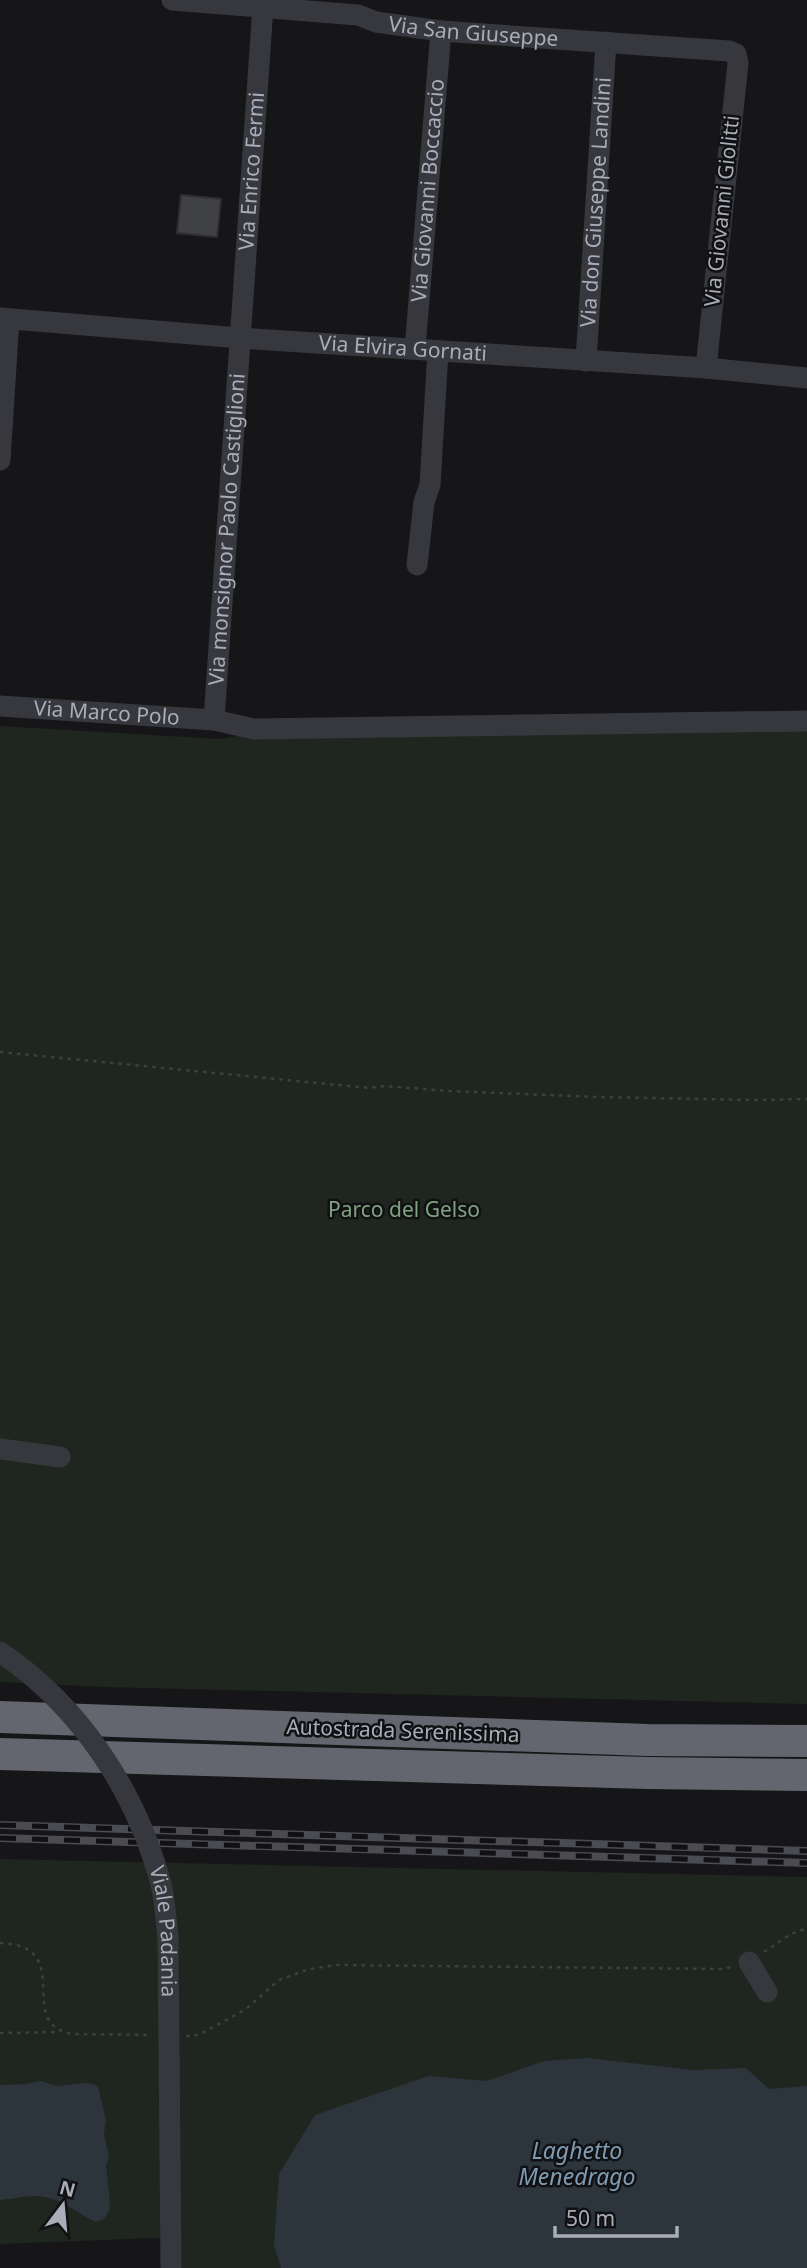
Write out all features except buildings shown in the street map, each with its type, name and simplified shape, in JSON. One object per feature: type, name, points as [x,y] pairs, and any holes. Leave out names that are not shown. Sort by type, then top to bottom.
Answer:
[{"type":"highway","name":"Autostrada Serenissima","points":[[0,1717],[647,1740],[807,1741]]},
{"type":"highway","name":"Autostrada Serenissima","points":[[0,1754],[648,1773],[807,1774]]},
{"type":"street","name":"Via San Giuseppe","points":[[172,0],[358,15],[376,22],[441,31],[729,51],[736,54]]},
{"type":"street","name":"Via Enrico Fermi","points":[[240,338],[263,6]]},
{"type":"street","name":"Via Giovanni Boccaccio","points":[[415,349],[441,31]]},
{"type":"street","name":"Via don Giuseppe Landini","points":[[586,361],[606,42]]},
{"type":"street","name":"Via Giovanni Giolitti","points":[[706,368],[738,63],[736,54]]},
{"type":"street","name":"Via Elvira Gornati","points":[[5,318],[240,338],[706,368],[807,378]]},
{"type":"street","points":[[0,460],[5,318]]},
{"type":"street","name":"Via monsignor Paolo Castiglioni","points":[[214,720],[240,338]]},
{"type":"street","points":[[417,565],[424,502],[430,485],[438,351]]},
{"type":"street","name":"Via Marco Polo","points":[[0,706],[214,720],[254,729],[807,721]]},
{"type":"street","points":[[0,1449],[60,1457]]},
{"type":"street","name":"Viale Padania","points":[[0,1652],[27,1671],[88,1734],[130,1803],[152,1854],[162,1888],[168,1937],[171,2268]]},
{"type":"street","points":[[749,1962],[767,1992]]},
{"type":"path","points":[[0,1052],[369,1088],[384,1086],[611,1097],[807,1099]]},
{"type":"path","points":[[175,2036],[199,2035],[246,2009],[279,1980],[309,1969],[337,1965],[725,1969],[749,1962],[789,1935],[807,1928]]},
{"type":"path","points":[[0,1943],[18,1945],[37,1958],[42,1968],[46,2017],[61,2032]]},
{"type":"path","points":[[0,2033],[162,2035]]},
{"type":"green space","name":"Parco del Gelso","points":[[0,726],[219,739],[251,734],[807,726],[807,1704],[106,1687],[0,1682]]},
{"type":"green space","points":[[0,1859],[807,1877],[807,2268],[181,2268],[180,2237],[0,2244]]},
{"type":"water","name":"Laghetto Menedrago","points":[[588,2058],[692,2070],[746,2068],[769,2089],[807,2086],[807,2268],[281,2268],[274,2245],[279,2174],[315,2115],[428,2076],[487,2081],[544,2061]]},
{"type":"water","points":[[40,2081],[57,2086],[84,2083],[98,2087],[106,2120],[104,2134],[109,2157],[106,2166],[110,2201],[109,2211],[104,2219],[96,2222],[59,2201],[45,2197],[28,2196],[0,2200],[0,2085]]},
{"type":"railway","points":[[0,1825],[807,1851]]},
{"type":"railway","points":[[0,1838],[807,1863]]}]
